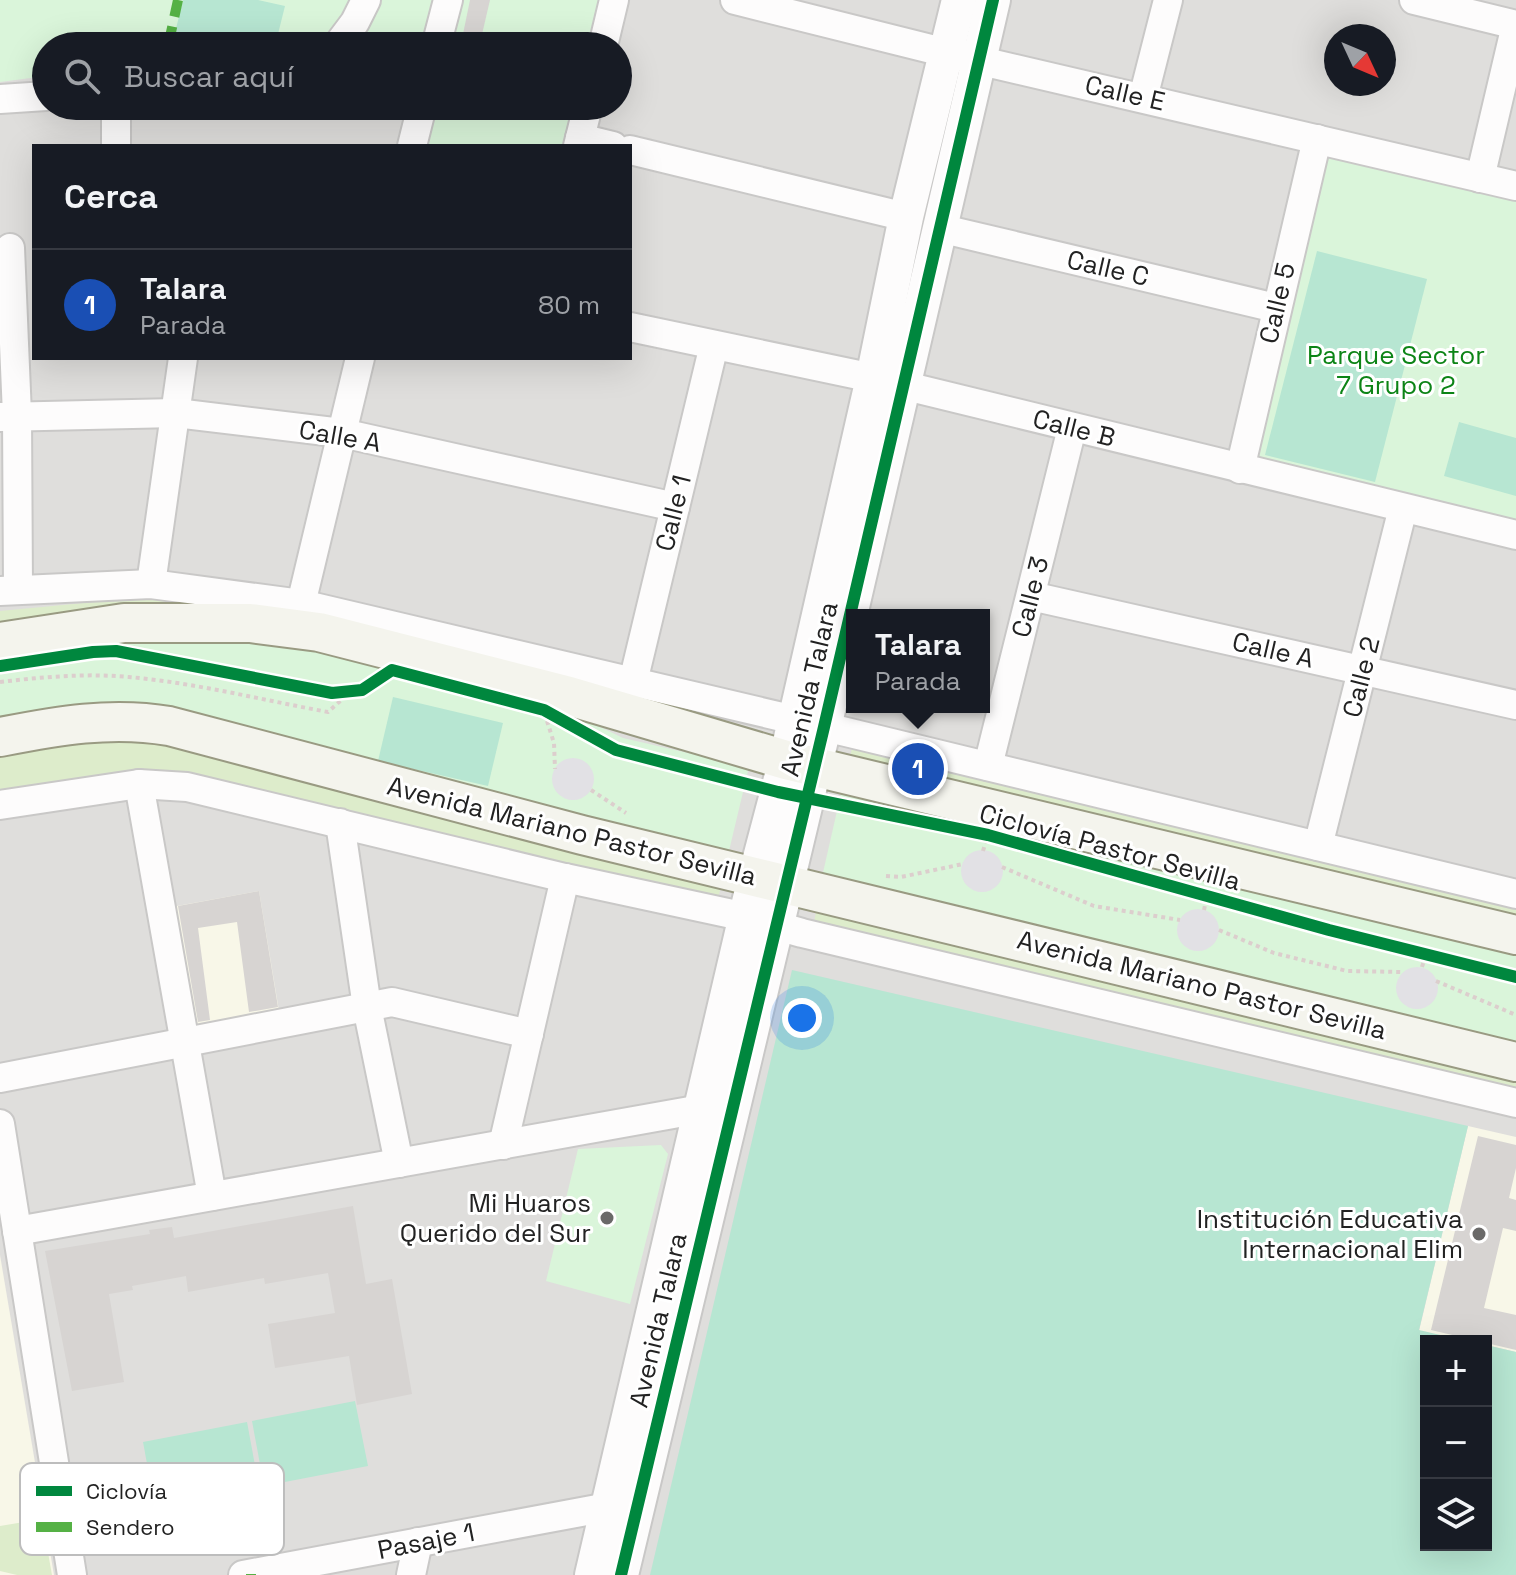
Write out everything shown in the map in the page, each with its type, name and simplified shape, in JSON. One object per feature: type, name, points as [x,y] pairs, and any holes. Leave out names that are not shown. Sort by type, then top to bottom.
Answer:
[{"type":"main road","points":[[0,642],[124,623],[250,623],[319,632],[569,696],[800,763],[1516,935]]},
{"type":"main road","name":"Avenida Mariano Pastor Sevilla","points":[[0,737],[100,721],[140,721],[169,726],[582,835],[1516,1062]]},
{"type":"street","points":[[348,32],[366,0]]},
{"type":"street","points":[[440,32],[448,0]]},
{"type":"street","points":[[606,32],[614,0]]},
{"type":"street","name":"Calle E","points":[[735,0],[790,7],[963,56],[1516,186]]},
{"type":"street","name":"Avenida Talara","points":[[621,1575],[770,881],[888,383],[939,228],[963,56],[959,0]]},
{"type":"street","name":"Avenida Talara","points":[[888,383],[906,217],[963,56],[993,0]]},
{"type":"street","points":[[1143,98],[1168,0]]},
{"type":"street","points":[[1414,0],[1516,25],[1480,178]]},
{"type":"street","points":[[0,99],[32,97]]},
{"type":"street","points":[[116,120],[116,144]]},
{"type":"street","points":[[412,144],[418,120]]},
{"type":"street","points":[[579,142],[584,120]]},
{"type":"street","name":"Calle 5","points":[[1240,469],[1317,139]]},
{"type":"street","points":[[632,150],[906,217]]},
{"type":"street","name":"Calle C","points":[[939,228],[1276,308]]},
{"type":"street","points":[[15,248],[8,416],[9,589],[151,584],[301,604],[1516,894]]},
{"type":"street","name":"Calle B","points":[[632,327],[888,383],[1516,535]]},
{"type":"street","name":"Calle 1","points":[[633,682],[714,345]]},
{"type":"street","points":[[151,584],[183,360]]},
{"type":"street","points":[[301,604],[360,360]]},
{"type":"street","name":"Calle A","points":[[8,416],[176,413],[342,433],[675,507]]},
{"type":"street","name":"Calle 3","points":[[988,766],[1072,428]]},
{"type":"street","name":"Calle 2","points":[[1318,846],[1403,508]]},
{"type":"street","name":"Calle A","points":[[1031,596],[1516,705]]},
{"type":"street","points":[[139,784],[212,1196]]},
{"type":"street","name":"Avenida Mariano Pastor Sevilla","points":[[0,805],[139,784],[187,787],[565,878],[761,921],[1516,1103]]},
{"type":"street","points":[[340,823],[367,1007],[399,1163]]},
{"type":"street","points":[[503,1145],[565,878]]},
{"type":"street","name":"Avenida Talara","points":[[592,1575],[701,1109],[761,921]]},
{"type":"street","points":[[0,1078],[392,1002],[529,1034]]},
{"type":"street","points":[[17,1231],[701,1109]]},
{"type":"street","points":[[0,1124],[54,1463]]},
{"type":"street","name":"Pasaje 1","points":[[243,1575],[608,1507]]},
{"type":"street","points":[[411,1575],[418,1542]]},
{"type":"street","points":[[69,1555],[72,1575]]},
{"type":"path","points":[[0,682],[64,675],[129,677],[255,695],[328,712],[355,692]]},
{"type":"path","points":[[332,693],[355,692]]},
{"type":"path","points":[[550,714],[555,769]]},
{"type":"path","points":[[983,851],[988,835]]},
{"type":"path","points":[[881,876],[901,877],[963,864]]},
{"type":"path","points":[[1002,867],[1094,906],[1180,920]]},
{"type":"path","points":[[1204,910],[1207,896]]},
{"type":"path","points":[[1219,930],[1274,953],[1347,971],[1403,972]]},
{"type":"path","points":[[1412,951],[1424,961],[1441,958]]},
{"type":"path","points":[[1436,981],[1516,1015]]},
{"type":"shaded area","points":[[0,0],[1516,0],[1516,1575],[0,1575]]},
{"type":"shaded area","points":[[573,758],[588,764],[594,779],[588,794],[573,800],[558,794],[552,779],[558,764]]},
{"type":"shaded area","points":[[982,850],[997,856],[1003,871],[997,886],[982,892],[967,886],[961,871],[967,856]]},
{"type":"shaded area","points":[[259,891],[279,1011],[186,1027],[166,908]]},
{"type":"shaded area","points":[[1198,909],[1213,915],[1219,930],[1213,945],[1198,951],[1183,945],[1177,930],[1183,915]]},
{"type":"shaded area","points":[[1417,967],[1432,973],[1438,988],[1432,1003],[1417,1009],[1402,1003],[1396,988],[1402,973]]},
{"type":"shaded area","name":"Institución Educativa Internacional Elim","points":[[1468,1126],[1516,1137],[1516,1352],[1492,1346],[1492,1335],[1438,1335],[1419,1331]]},
{"type":"shaded area","points":[[0,1255],[35,1463],[20,1463],[20,1555],[51,1555],[54,1575],[0,1575]]},
{"type":"green space","points":[[0,0],[607,0],[599,32],[32,32],[32,78],[0,82]]},
{"type":"green space","points":[[183,0],[258,0],[285,6],[278,32],[175,32]]},
{"type":"green space","points":[[420,120],[576,120],[570,144],[419,144]]},
{"type":"green space","name":"Parque Sector 7 Grupo 2","points":[[1325,155],[1516,201],[1516,524],[1249,462]]},
{"type":"green space","points":[[1317,251],[1427,279],[1375,482],[1265,455]]},
{"type":"green space","points":[[1459,422],[1516,438],[1516,496],[1444,476]]},
{"type":"green space","points":[[136,598],[190,601],[291,614],[0,630],[0,611]]},
{"type":"green space","points":[[188,634],[288,643],[557,706],[623,738],[749,767],[728,855],[199,721],[0,724],[0,658]]},
{"type":"green space","points":[[393,697],[503,723],[488,786],[378,761]]},
{"type":"green space","points":[[137,737],[722,881],[717,904],[211,781],[0,795],[0,745]]},
{"type":"green space","points":[[853,743],[1516,904],[1516,922],[849,763]]},
{"type":"green space","points":[[842,789],[1516,950],[1516,1044],[822,877]]},
{"type":"green space","points":[[818,902],[1516,1070],[1516,1093],[813,927]]},
{"type":"green space","points":[[792,970],[1468,1126],[1419,1330],[1440,1335],[1420,1335],[1420,1551],[1492,1551],[1492,1346],[1516,1352],[1516,1575],[650,1575]]},
{"type":"green space","name":"Mi Huaros Querido del Sur","points":[[661,1145],[668,1154],[630,1304],[546,1281],[578,1149]]},
{"type":"green space","points":[[355,1401],[368,1466],[284,1482],[284,1463],[260,1463],[252,1421]]},
{"type":"green space","points":[[247,1422],[255,1463],[147,1463],[143,1442]]},
{"type":"green space","points":[[20,1523],[20,1555],[48,1555],[52,1575],[17,1575],[0,1571],[0,1526]]},
{"type":"building","points":[[470,0],[490,0],[483,32],[463,32]]},
{"type":"building","points":[[259,891],[278,1007],[249,1012],[237,922],[198,928],[210,1020],[198,1022],[178,906]]},
{"type":"building","name":"Institución Educativa Internacional Elim","points":[[1478,1136],[1516,1145],[1516,1168],[1509,1198],[1516,1200],[1516,1231],[1503,1228],[1484,1308],[1516,1315],[1516,1350],[1492,1344],[1492,1335],[1452,1335],[1431,1330]]},
{"type":"building","points":[[353,1206],[366,1284],[392,1279],[412,1394],[357,1405],[349,1356],[275,1368],[268,1324],[335,1313],[328,1273],[265,1284],[264,1278],[188,1292],[186,1276],[132,1286],[133,1290],[109,1294],[124,1382],[72,1391],[45,1251],[150,1234],[149,1230],[172,1227],[174,1238]]},
{"type":"marked path","points":[[171,32],[178,0]]},
{"type":"cycle path","points":[[851,609],[993,0]]},
{"type":"cycle path","points":[[621,1575],[846,632]]},
{"type":"cycle path","name":"Ciclovía Pastor Sevilla","points":[[0,666],[116,651],[332,693],[362,690],[392,670],[544,710],[616,750],[778,792],[988,835],[1329,930],[1516,977]]},
{"type":"place","name":"Talara","points":[[918,769]]},
{"type":"place","name":"Mi Huaros Querido del Sur","points":[[607,1218]]},
{"type":"place","name":"Institución Educativa Internacional Elim","points":[[1479,1234]]}]
